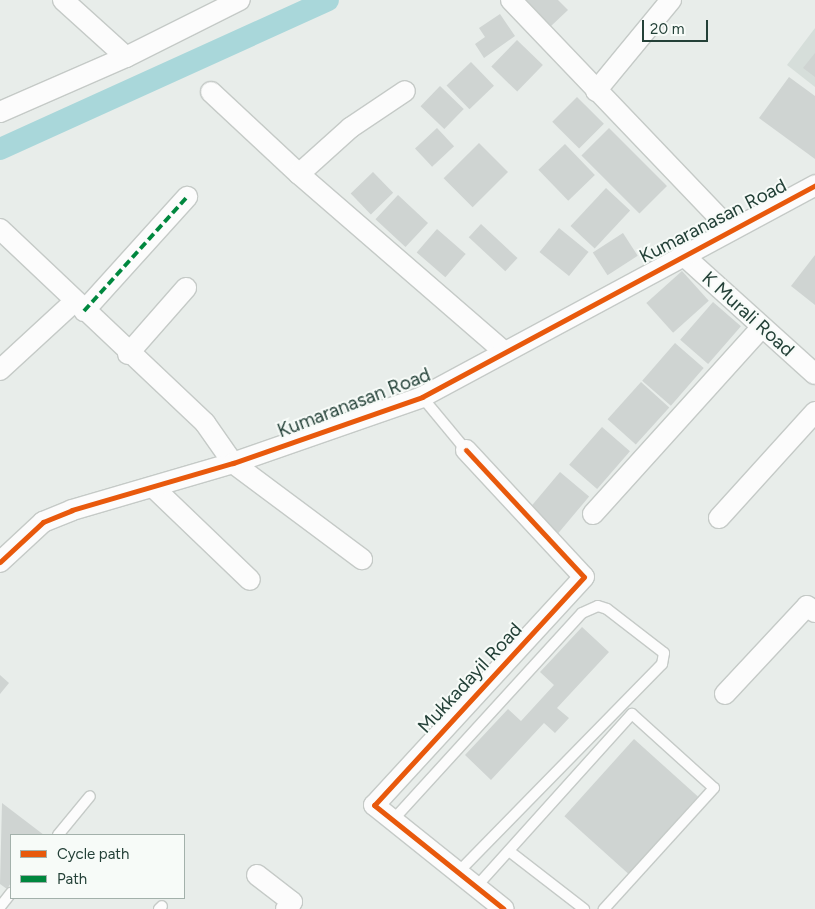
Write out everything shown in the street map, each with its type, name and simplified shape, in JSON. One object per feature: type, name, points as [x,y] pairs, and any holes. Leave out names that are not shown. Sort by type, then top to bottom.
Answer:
[{"type":"street","points":[[63,0],[126,57]]},
{"type":"street","points":[[0,112],[126,57],[240,0]]},
{"type":"street","points":[[511,0],[730,230]]},
{"type":"street","points":[[596,91],[671,0]]},
{"type":"street","points":[[299,174],[350,128],[405,91]]},
{"type":"street","points":[[212,92],[299,174],[503,351]]},
{"type":"street","name":"Kumaranasan Road","points":[[0,562],[43,522],[72,510],[233,463],[422,397],[682,254],[815,185]]},
{"type":"street","points":[[0,370],[80,306],[187,197]]},
{"type":"street","points":[[0,229],[128,354],[205,423],[233,463],[362,559]]},
{"type":"street","name":"K Murali Road","points":[[682,254],[815,374]]},
{"type":"street","points":[[128,354],[186,288]]},
{"type":"street","points":[[593,514],[762,327]]},
{"type":"street","points":[[719,518],[815,412]]},
{"type":"street","name":"Mukkadayil Road","points":[[466,450],[584,577],[374,805],[504,909]]},
{"type":"street","points":[[153,487],[250,580]]},
{"type":"street","points":[[725,694],[807,606],[815,612]]},
{"type":"street","points":[[257,875],[292,902],[286,909]]},
{"type":"lane","points":[[422,397],[466,450]]},
{"type":"lane","points":[[393,820],[582,613],[598,606],[607,610],[664,654],[662,664],[458,872]]},
{"type":"lane","points":[[476,887],[632,714],[714,788],[604,909]]},
{"type":"lane","points":[[59,834],[90,796]]},
{"type":"lane","points":[[509,851],[584,909]]},
{"type":"lane","points":[[0,907],[10,894]]},
{"type":"shaded area","points":[[815,28],[815,87],[787,65]]},
{"type":"building","points":[[522,0],[558,0],[568,10],[550,27]]},
{"type":"building","points":[[500,14],[515,36],[484,58],[475,44],[485,37],[479,28]]},
{"type":"building","points":[[517,40],[543,65],[517,92],[491,67]]},
{"type":"building","points":[[815,53],[815,77],[803,68]]},
{"type":"building","points":[[471,62],[494,86],[469,109],[447,86]]},
{"type":"building","points":[[789,77],[815,96],[815,159],[759,118]]},
{"type":"building","points":[[440,86],[464,109],[444,129],[421,106]]},
{"type":"building","points":[[577,97],[604,124],[579,149],[552,122]]},
{"type":"building","points":[[437,128],[454,146],[432,167],[415,148]]},
{"type":"building","points":[[609,128],[667,186],[639,214],[581,156]]},
{"type":"building","points":[[479,143],[508,172],[473,207],[444,178]]},
{"type":"building","points":[[565,144],[595,175],[568,201],[538,170]]},
{"type":"building","points":[[373,172],[393,193],[371,214],[351,194]]},
{"type":"building","points":[[606,188],[630,211],[595,249],[571,226]]},
{"type":"building","points":[[398,195],[428,223],[405,247],[375,219]]},
{"type":"building","points":[[481,224],[518,258],[505,271],[469,237]]},
{"type":"building","points":[[559,228],[589,252],[569,276],[539,252]]},
{"type":"building","points":[[437,229],[466,254],[445,277],[417,252]]},
{"type":"building","points":[[623,233],[638,256],[608,275],[593,253]]},
{"type":"building","points":[[815,255],[815,305],[791,286]]},
{"type":"building","points":[[682,271],[709,301],[673,333],[646,303]]},
{"type":"building","points":[[713,302],[741,326],[708,364],[680,340]]},
{"type":"building","points":[[675,343],[704,368],[671,406],[642,381]]},
{"type":"building","points":[[641,382],[669,407],[636,445],[608,419]]},
{"type":"building","points":[[602,427],[630,451],[597,489],[569,465]]},
{"type":"building","points":[[560,472],[589,496],[558,534],[529,510]]},
{"type":"building","points":[[582,627],[609,652],[557,708],[569,718],[555,733],[544,723],[491,780],[465,755],[508,709],[521,721],[554,685],[540,672]]},
{"type":"building","points":[[0,675],[9,683],[0,694]]},
{"type":"building","points":[[634,739],[698,797],[628,874],[564,816]]},
{"type":"building","points":[[2,803],[43,834],[10,834],[10,884],[7,889],[0,884]]},
{"type":"waterway","points":[[0,149],[328,0]]},
{"type":"marked path","points":[[84,311],[187,197]]},
{"type":"cycle path","points":[[0,562],[43,522],[72,510],[233,463],[422,397],[815,185]]},
{"type":"cycle path","points":[[466,450],[584,577],[374,805],[504,909]]}]
